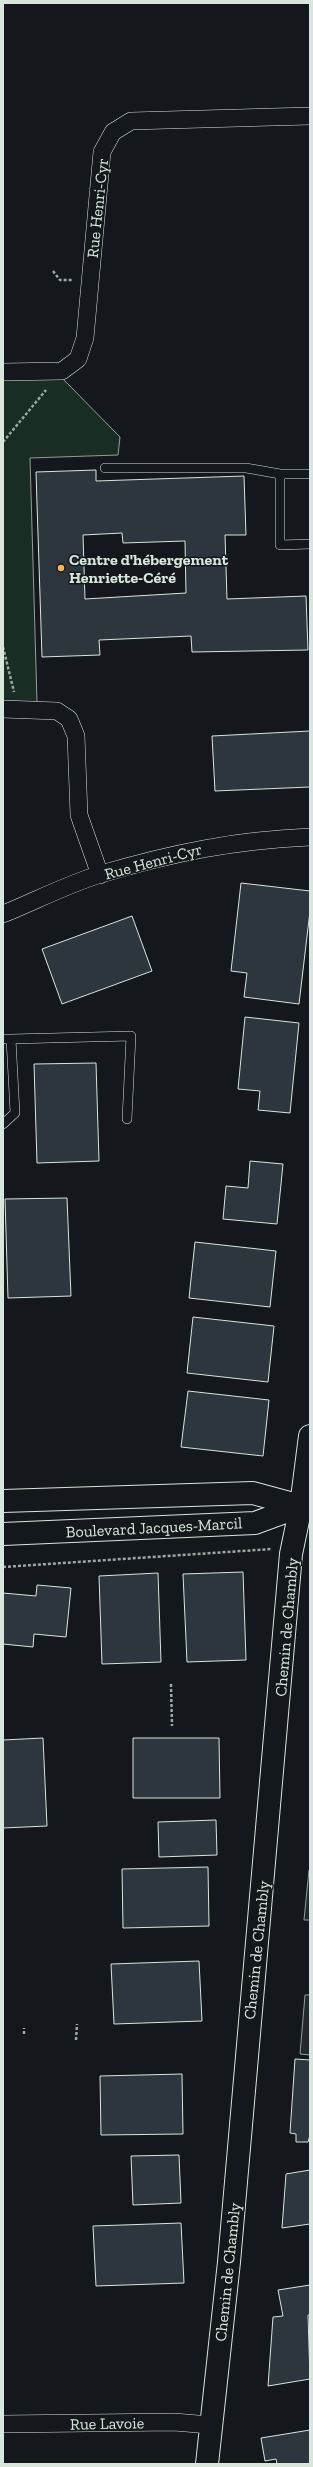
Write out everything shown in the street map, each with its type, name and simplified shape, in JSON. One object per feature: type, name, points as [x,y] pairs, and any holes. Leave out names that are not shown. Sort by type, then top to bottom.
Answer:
[{"type":"street","name":"Rue Henri-Cyr","points":[[62,371],[78,359],[85,338],[102,152],[112,132],[131,121],[310,116]]},
{"type":"street","points":[[3,372],[62,371]]},
{"type":"street","points":[[11,710],[57,710],[69,719],[76,736],[80,815],[100,875]]},
{"type":"street","name":"Rue Henri-Cyr","points":[[3,914],[100,875],[198,848],[270,839],[310,837]]},
{"type":"street","name":"Chemin de Chambly","points":[[207,2464],[210,2425],[229,2262],[278,1728],[283,1637],[293,1547],[306,1507],[310,1436]]},
{"type":"street","name":"Boulevard Jacques-Marcil","points":[[3,1501],[253,1493],[306,1507]]},
{"type":"street","name":"Boulevard Jacques-Marcil","points":[[3,1534],[255,1523],[306,1507]]},
{"type":"street","name":"Rue Lavoie","points":[[3,2424],[174,2422],[210,2425]]},
{"type":"lane","points":[[104,468],[246,468],[280,474],[310,474]]},
{"type":"lane","points":[[280,474],[280,544],[310,544]]},
{"type":"lane","points":[[3,1124],[14,1113],[7,1039],[132,1036],[127,1120]]},
{"type":"path","points":[[53,271],[60,280],[90,281]]},
{"type":"path","points":[[3,442],[62,371]]},
{"type":"path","points":[[3,648],[11,710]]},
{"type":"path","points":[[3,1567],[249,1552],[293,1547]]},
{"type":"path","points":[[171,1684],[172,1726]]},
{"type":"path","points":[[76,2040],[77,2024]]},
{"type":"path","points":[[24,2028],[24,2034]]},
{"type":"green space","points":[[61,377],[120,437],[118,455],[30,458],[37,702],[3,701],[3,379]]},
{"type":"shaded area","points":[[309,1870],[310,1920],[304,1920]]},
{"type":"shaded area","points":[[305,1995],[310,1995],[310,2055],[300,2054]]},
{"type":"building","name":"Centre d'hébergement Henriette-Céré","points":[[96,470],[96,481],[244,476],[246,535],[225,535],[227,599],[306,596],[308,650],[192,652],[191,636],[99,640],[100,655],[42,657],[36,472]],"holes":[[[122,533],[123,543],[185,541],[186,593],[85,599],[83,535]]]},
{"type":"building","points":[[310,731],[310,787],[215,791],[212,736]]},
{"type":"building","points":[[241,883],[310,891],[310,911],[299,1004],[244,997],[247,973],[231,971]]},
{"type":"building","points":[[132,916],[152,971],[62,1004],[42,949]]},
{"type":"building","points":[[245,1017],[299,1023],[290,1113],[258,1110],[260,1091],[238,1089]]},
{"type":"building","points":[[96,1063],[99,1161],[37,1163],[34,1064]]},
{"type":"building","points":[[250,1161],[283,1164],[277,1224],[223,1219],[226,1186],[248,1188]]},
{"type":"building","points":[[67,1198],[71,1296],[8,1298],[5,1199]]},
{"type":"building","points":[[195,1242],[276,1251],[270,1307],[189,1298]]},
{"type":"building","points":[[193,1317],[274,1326],[268,1382],[187,1373]]},
{"type":"building","points":[[188,1391],[269,1400],[263,1456],[181,1447]]},
{"type":"building","points":[[243,1572],[246,1660],[187,1662],[183,1574]]},
{"type":"building","points":[[158,1573],[161,1662],[102,1664],[99,1576]]},
{"type":"building","points":[[37,1585],[71,1588],[66,1637],[34,1634],[33,1647],[3,1644],[3,1593],[36,1596]]},
{"type":"building","points":[[43,1738],[47,1826],[3,1828],[3,1740]]},
{"type":"building","points":[[133,1738],[219,1738],[220,1798],[133,1798]]},
{"type":"building","points":[[216,1820],[217,1855],[159,1857],[158,1822]]},
{"type":"building","points":[[208,1867],[209,1926],[123,1928],[122,1869]]},
{"type":"building","points":[[199,1961],[202,2021],[114,2024],[111,1964]]},
{"type":"building","points":[[295,2059],[310,2060],[310,2135],[308,2142],[296,2142],[296,2134],[290,2133]]},
{"type":"building","points":[[182,2074],[183,2134],[101,2135],[100,2076]]},
{"type":"building","points":[[179,2155],[181,2203],[133,2205],[131,2156]]},
{"type":"building","points":[[310,2170],[310,2224],[282,2228],[286,2174]]},
{"type":"building","points":[[181,2223],[184,2283],[96,2286],[93,2226]]},
{"type":"building","points":[[310,2285],[310,2315],[308,2315],[310,2379],[268,2386],[273,2317],[283,2316],[278,2290]]},
{"type":"building","points":[[310,2430],[310,2464],[277,2464],[276,2459],[265,2461],[261,2438]]},
{"type":"place","name":"Centre d'hébergement Henriette-Céré","points":[[61,568]]}]
